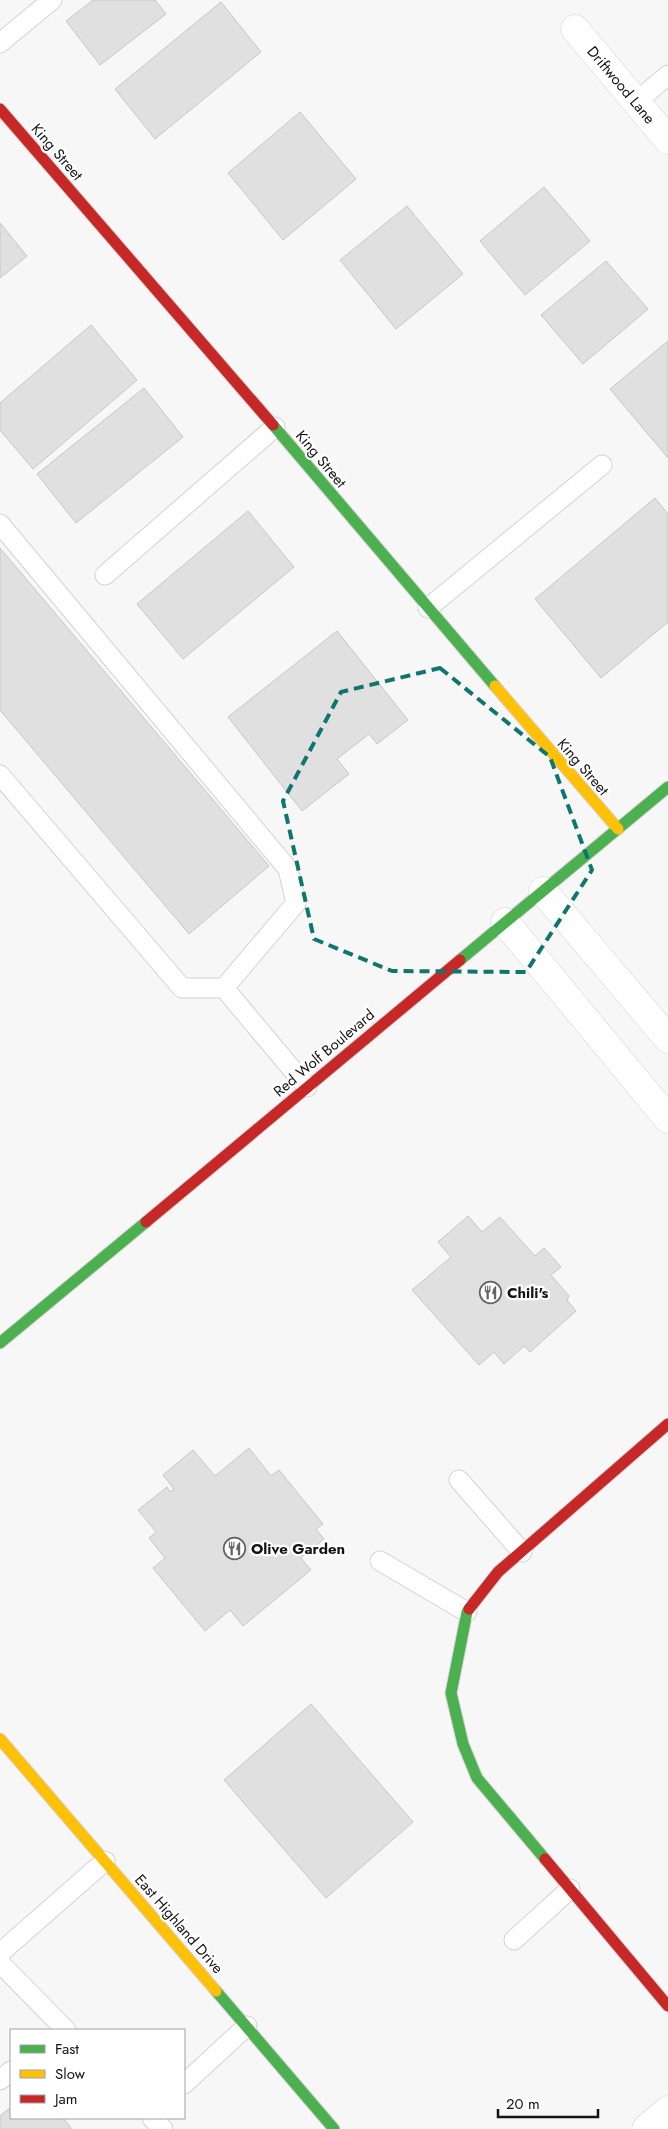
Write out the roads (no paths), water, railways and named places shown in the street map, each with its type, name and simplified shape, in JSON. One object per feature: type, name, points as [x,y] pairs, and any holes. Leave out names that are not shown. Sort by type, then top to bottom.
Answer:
[{"type":"main road","name":"King Street","points":[[0,109],[618,829]]},
{"type":"main road","name":"Red Wolf Boulevard","points":[[0,1343],[668,787]]},
{"type":"main road","points":[[668,1424],[498,1572],[467,1612],[452,1693],[463,1744],[477,1778],[668,2006]]},
{"type":"main road","name":"East Highland Drive","points":[[0,1739],[334,2129]]},
{"type":"street","name":"Driftwood Lane","points":[[575,29],[668,140]]},
{"type":"street","points":[[543,891],[668,1038]]},
{"type":"street","points":[[505,922],[668,1119]]},
{"type":"street","points":[[646,2129],[668,2110]]},
{"type":"lane","points":[[0,44],[52,0]]},
{"type":"lane","points":[[636,102],[668,75]]},
{"type":"lane","points":[[105,575],[274,427]]},
{"type":"lane","points":[[428,608],[602,465]]},
{"type":"lane","points":[[0,524],[288,869],[296,903],[224,988],[182,988],[0,775]]},
{"type":"lane","points":[[224,988],[307,1087]]},
{"type":"lane","points":[[459,1480],[522,1552]]},
{"type":"lane","points":[[380,1562],[467,1612]]},
{"type":"lane","points":[[0,1953],[105,1861]]},
{"type":"lane","points":[[514,1940],[570,1889]]},
{"type":"lane","points":[[0,1963],[62,2029]]},
{"type":"lane","points":[[185,2083],[247,2026]]},
{"type":"lane","points":[[0,2080],[10,2071]]},
{"type":"lane","points":[[153,2119],[163,2129]]},
{"type":"place","name":"Chili's","points":[[491,1293]]},
{"type":"place","name":"Olive Garden","points":[[235,1549]]}]
